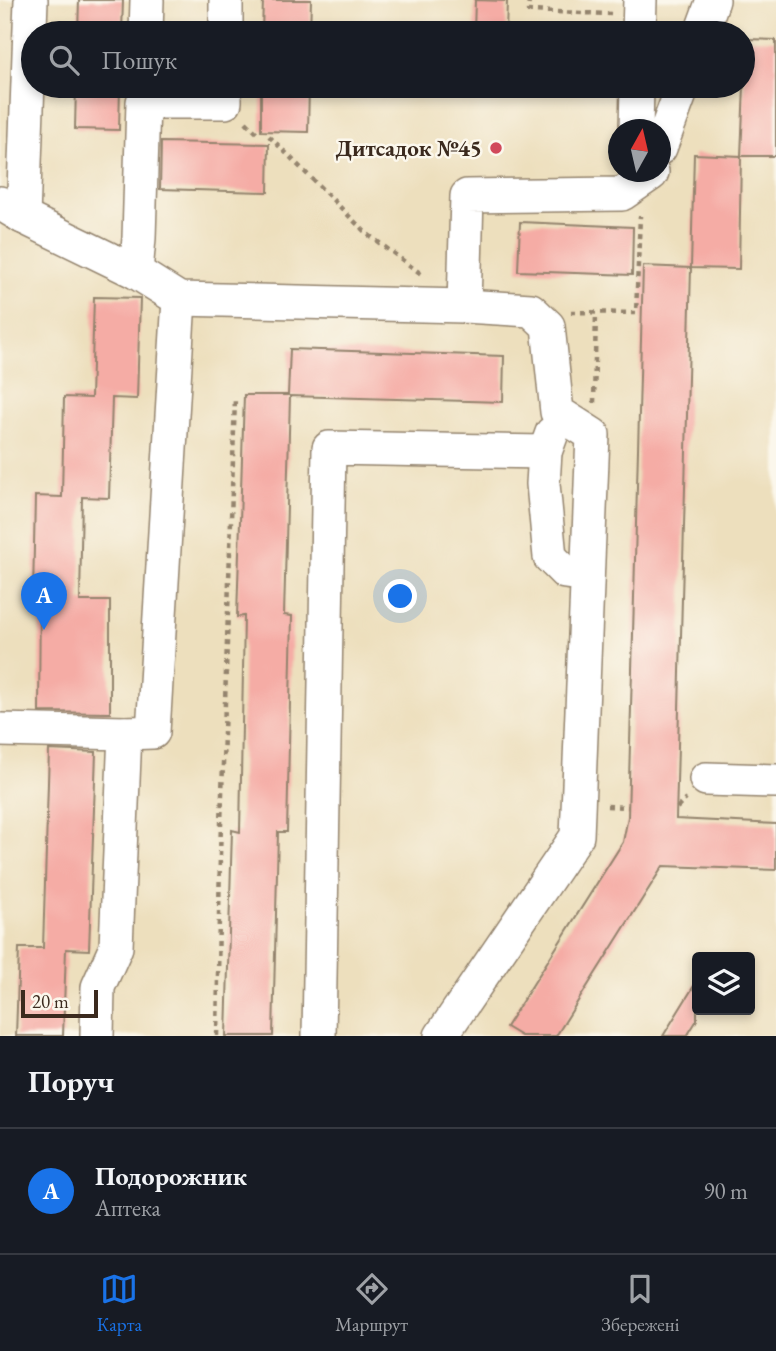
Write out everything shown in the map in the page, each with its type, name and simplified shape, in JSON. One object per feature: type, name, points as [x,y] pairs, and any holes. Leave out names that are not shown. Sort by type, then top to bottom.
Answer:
[{"type":"lane","points":[[29,21],[31,0]]},
{"type":"lane","points":[[146,21],[147,0]]},
{"type":"lane","points":[[226,0],[226,21]]},
{"type":"lane","points":[[705,21],[713,0]]},
{"type":"lane","points":[[22,98],[12,210],[136,272],[179,299],[531,310],[548,326],[557,412],[545,452],[543,484],[550,557],[565,572],[587,575]]},
{"type":"lane","points":[[136,272],[144,98]]},
{"type":"lane","points":[[184,98],[225,102],[225,98]]},
{"type":"lane","points":[[636,119],[637,98]]},
{"type":"lane","points":[[671,119],[679,98]]},
{"type":"lane","points":[[464,306],[467,196],[622,194],[634,182]]},
{"type":"lane","points":[[0,730],[153,732],[179,299]]},
{"type":"lane","points":[[441,1036],[577,836],[593,435],[557,412]]},
{"type":"lane","points":[[318,1036],[328,448],[545,452]]},
{"type":"lane","points":[[97,1036],[98,987],[116,947],[125,733]]},
{"type":"lane","points":[[706,779],[776,781]]},
{"type":"path","points":[[529,0],[528,11],[640,16]]},
{"type":"path","points":[[269,136],[366,233],[464,306]]},
{"type":"path","points":[[531,310],[636,313],[640,182]]},
{"type":"path","points":[[593,435],[596,313]]},
{"type":"path","points":[[217,1036],[220,855],[235,398]]},
{"type":"building","points":[[79,0],[123,0],[122,21],[78,21]]},
{"type":"building","points":[[263,0],[311,0],[310,21],[262,21]]},
{"type":"building","points":[[475,0],[507,1],[506,21],[474,21]]},
{"type":"building","points":[[755,39],[776,40],[776,156],[741,156],[743,98],[755,98]]},
{"type":"building","points":[[76,98],[120,98],[119,130],[75,129]]},
{"type":"building","points":[[261,98],[309,98],[308,132],[261,131]]},
{"type":"building","points":[[161,142],[269,144],[268,192],[160,189]]},
{"type":"building","points":[[694,154],[741,156],[739,269],[691,268]]},
{"type":"building","points":[[520,222],[633,227],[632,275],[518,271]]},
{"type":"building","points":[[643,266],[691,268],[676,819],[776,824],[776,870],[663,866],[556,1036],[521,1036],[506,1027],[623,842],[628,817]]},
{"type":"building","points":[[94,297],[140,298],[137,399],[112,398],[109,498],[82,497],[80,601],[110,601],[110,713],[39,712],[40,596],[33,596],[35,496],[62,497],[64,397],[91,398]]},
{"type":"building","points":[[290,349],[504,356],[503,402],[290,396],[284,615],[292,616],[287,832],[278,832],[273,1036],[226,1036],[232,830],[240,832],[244,616],[237,617],[244,395],[288,395]]},
{"type":"building","points":[[49,750],[96,752],[89,950],[66,949],[63,1036],[16,1036],[19,948],[43,948]]},
{"type":"building","points":[[692,989],[692,1015],[697,1015],[697,1020],[687,1036],[663,1036]]},
{"type":"place","name":"Дитсадок №45","points":[[496,148]]},
{"type":"place","name":"Подорожник","points":[[44,630]]}]
